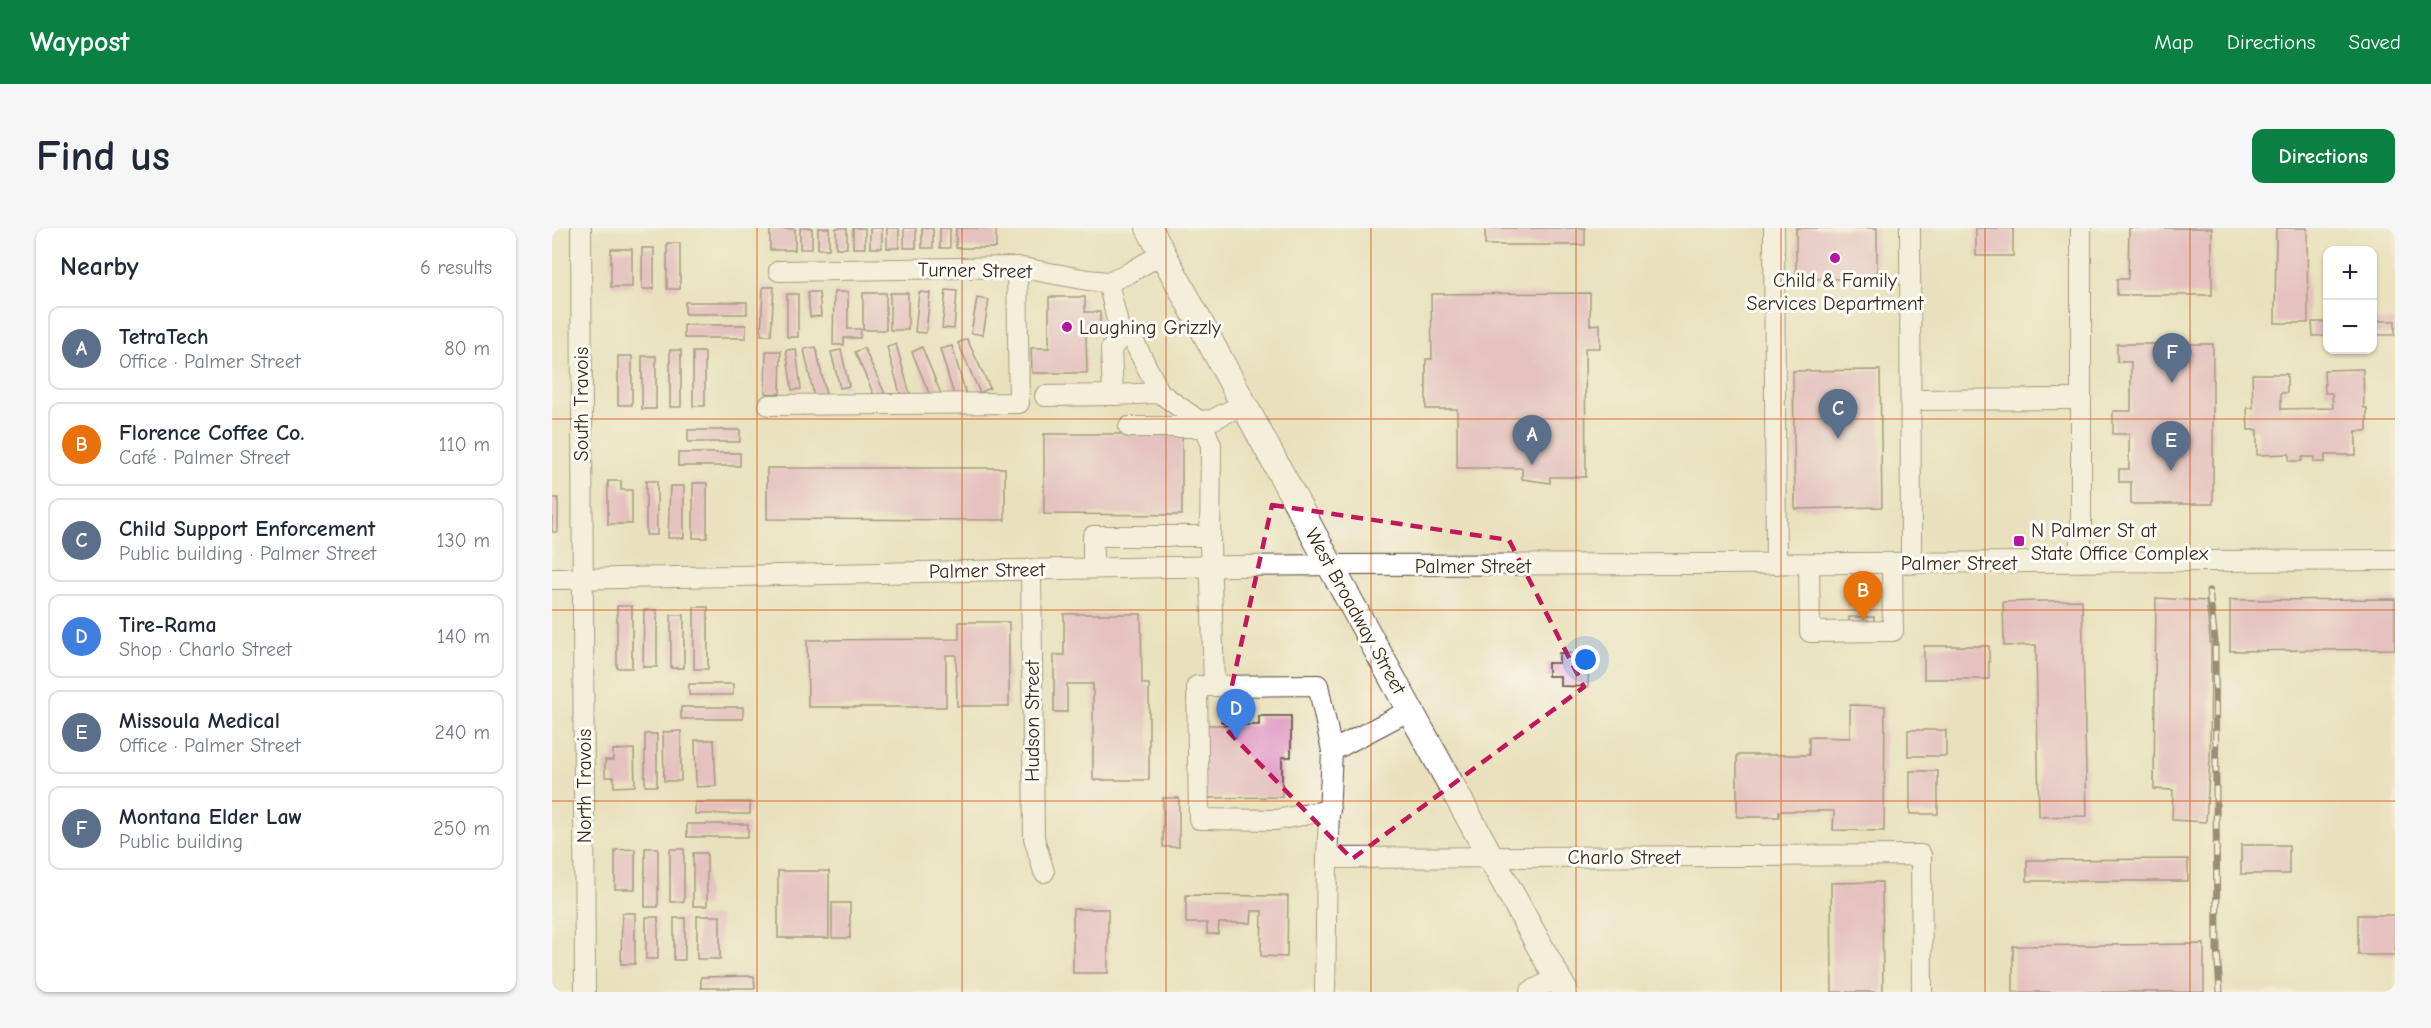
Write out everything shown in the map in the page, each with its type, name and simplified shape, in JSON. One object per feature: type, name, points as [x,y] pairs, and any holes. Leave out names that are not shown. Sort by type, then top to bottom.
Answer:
[{"type":"main road","name":"West Broadway Street","points":[[1149,228],[1330,565],[1561,985]]},
{"type":"street","name":"South Travois","points":[[581,228],[582,579]]},
{"type":"street","points":[[1774,228],[1776,564]]},
{"type":"street","points":[[1809,564],[1810,632],[1893,631],[1902,564],[1911,400],[1910,228]]},
{"type":"street","points":[[2081,228],[2081,562]]},
{"type":"street","points":[[1121,337],[1108,282],[1129,273],[1163,253]]},
{"type":"street","points":[[769,405],[1018,403],[1017,267]]},
{"type":"street","name":"Turner Street","points":[[778,271],[1017,267],[1108,282]]},
{"type":"street","points":[[1121,337],[1132,338],[1160,393],[1202,424],[1211,446],[1210,567],[1214,687]]},
{"type":"street","points":[[1113,395],[1111,349],[1121,337]]},
{"type":"street","points":[[1045,396],[1160,393]]},
{"type":"street","points":[[1911,400],[2081,399]]},
{"type":"street","points":[[1129,427],[1202,424],[1244,404]]},
{"type":"street","points":[[1093,568],[1093,536],[1210,536]]},
{"type":"street","name":"Palmer Street","points":[[552,579],[1330,565],[2395,560]]},
{"type":"street","name":"Hudson Street","points":[[1031,569],[1033,828],[1044,872]]},
{"type":"street","name":"North Travois","points":[[582,579],[585,992]]},
{"type":"street","points":[[1325,992],[1327,858],[1330,810],[1332,751],[1318,685],[1197,686],[1199,819],[1276,820],[1330,810]]},
{"type":"street","points":[[1332,751],[1410,710]]},
{"type":"street","name":"Charlo Street","points":[[1327,858],[1921,855],[1922,992]]},
{"type":"street","points":[[1530,992],[1561,985]]},
{"type":"highlighted area","points":[[1272,505],[1509,540],[1584,687],[1352,859],[1223,726]]},
{"type":"building","points":[[800,228],[812,228],[812,249],[800,249]]},
{"type":"building","points":[[818,228],[829,228],[829,249],[818,249]]},
{"type":"building","points":[[836,228],[847,228],[847,248],[836,248]]},
{"type":"building","points":[[853,228],[865,228],[865,248],[853,248]]},
{"type":"building","points":[[870,228],[882,228],[882,248],[870,248]]},
{"type":"building","points":[[887,228],[899,228],[899,248],[887,248]]},
{"type":"building","points":[[904,228],[916,228],[916,248],[904,248]]},
{"type":"building","points":[[922,228],[933,228],[933,248],[922,248]]},
{"type":"building","points":[[940,228],[950,228],[950,248],[940,248]]},
{"type":"building","points":[[956,228],[996,228],[996,248],[956,248]]},
{"type":"building","points":[[1485,228],[1585,228],[1585,245],[1485,245]]},
{"type":"building","points":[[1796,228],[1877,228],[1877,279],[1796,279]]},
{"type":"building","points":[[1976,228],[2013,228],[2013,256],[1976,256]]},
{"type":"building","points":[[2129,228],[2212,228],[2212,295],[2117,295],[2117,279],[2128,279]]},
{"type":"building","points":[[2276,228],[2307,228],[2308,323],[2275,323]]},
{"type":"building","points":[[770,229],[795,229],[795,250],[770,250]]},
{"type":"building","points":[[667,243],[680,243],[680,289],[667,289]]},
{"type":"building","points":[[642,248],[654,248],[654,289],[642,289]]},
{"type":"building","points":[[611,249],[632,249],[632,287],[611,287]]},
{"type":"building","points":[[763,287],[774,287],[771,335],[761,335]]},
{"type":"building","points":[[946,290],[957,291],[954,329],[942,328]]},
{"type":"building","points":[[808,292],[819,292],[821,316],[810,317]]},
{"type":"building","points":[[834,292],[848,292],[848,329],[861,329],[860,338],[844,338],[844,345],[833,345]]},
{"type":"building","points":[[919,292],[930,293],[926,333],[915,332]]},
{"type":"building","points":[[863,293],[886,293],[886,330],[863,330]]},
{"type":"building","points":[[890,293],[908,293],[908,330],[890,330]]},
{"type":"building","points":[[1590,293],[1590,325],[1600,324],[1600,348],[1585,348],[1586,477],[1550,477],[1550,483],[1522,479],[1522,468],[1457,468],[1457,409],[1426,409],[1426,359],[1432,359],[1431,294]]},
{"type":"building","points":[[787,294],[798,294],[798,337],[787,337]]},
{"type":"building","points":[[1049,297],[1085,297],[1085,312],[1100,312],[1100,332],[1086,332],[1087,373],[1032,373],[1031,348],[1049,348]]},
{"type":"building","points":[[977,298],[989,300],[983,335],[971,333]]},
{"type":"building","points":[[685,302],[747,302],[747,314],[685,314]]},
{"type":"building","points":[[2377,321],[2395,321],[2395,335],[2377,335]]},
{"type":"building","points":[[2312,322],[2323,322],[2323,336],[2313,336]]},
{"type":"building","points":[[684,325],[746,325],[746,338],[684,338]]},
{"type":"building","points":[[967,339],[990,388],[980,393],[958,343]]},
{"type":"building","points":[[896,344],[910,394],[901,397],[887,347]]},
{"type":"building","points":[[2117,344],[2213,344],[2213,504],[2131,504],[2131,482],[2119,482],[2119,469],[2129,469],[2129,434],[2113,434],[2113,411],[2131,411],[2131,362],[2117,362]]},
{"type":"building","points":[[952,346],[967,398],[956,402],[940,349]]},
{"type":"building","points":[[816,347],[826,395],[814,397],[804,349]]},
{"type":"building","points":[[922,347],[941,394],[931,398],[912,352]]},
{"type":"building","points":[[864,348],[887,398],[877,402],[855,352]]},
{"type":"building","points":[[796,349],[801,389],[792,390],[786,350]]},
{"type":"building","points":[[670,350],[681,350],[681,407],[670,407]]},
{"type":"building","points":[[841,350],[849,386],[840,388],[831,352]]},
{"type":"building","points":[[766,351],[781,351],[780,394],[765,393]]},
{"type":"building","points":[[693,352],[705,352],[705,406],[693,406]]},
{"type":"building","points":[[618,356],[632,356],[632,405],[618,405]]},
{"type":"building","points":[[642,356],[656,356],[656,409],[642,409]]},
{"type":"building","points":[[2363,369],[2367,431],[2356,431],[2356,455],[2325,455],[2325,462],[2314,462],[2314,457],[2302,457],[2302,461],[2289,461],[2289,454],[2257,455],[2257,430],[2248,430],[2247,408],[2253,408],[2252,374],[2287,374],[2287,393],[2281,393],[2281,409],[2333,408],[2332,393],[2325,393],[2324,370]]},
{"type":"building","points":[[1880,370],[1882,507],[1795,509],[1793,371]]},
{"type":"building","points":[[688,430],[740,430],[740,442],[688,442]]},
{"type":"building","points":[[1044,434],[1182,434],[1182,515],[1044,514]]},
{"type":"building","points":[[678,453],[740,453],[740,466],[678,466]]},
{"type":"building","points":[[767,468],[1005,468],[1005,520],[767,519]]},
{"type":"building","points":[[608,481],[621,481],[621,490],[632,490],[632,524],[608,524]]},
{"type":"building","points":[[646,481],[657,481],[657,535],[646,535]]},
{"type":"building","points":[[693,483],[707,483],[707,538],[693,538]]},
{"type":"building","points":[[670,486],[684,486],[684,538],[668,538]]},
{"type":"building","points":[[552,498],[558,498],[558,532],[552,532]]},
{"type":"building","points":[[2156,598],[2206,601],[2211,649],[2210,759],[2206,822],[2172,820],[2173,790],[2154,789]]},
{"type":"building","points":[[2395,599],[2395,649],[2230,651],[2230,600]]},
{"type":"building","points":[[2082,600],[2087,816],[2039,817],[2036,645],[2004,646],[2003,602]]},
{"type":"building","points":[[617,606],[632,606],[632,668],[617,668]]},
{"type":"building","points":[[694,607],[708,607],[708,669],[694,669]]},
{"type":"building","points":[[644,610],[657,610],[657,667],[643,667]]},
{"type":"building","points":[[1064,614],[1141,614],[1142,684],[1149,684],[1149,780],[1093,780],[1093,684],[1067,684],[1067,712],[1054,712],[1054,655],[1064,655]]},
{"type":"building","points":[[671,615],[684,615],[684,668],[671,668]]},
{"type":"building","points":[[1849,617],[1874,617],[1874,627],[1849,627]]},
{"type":"building","points":[[959,622],[1009,622],[1009,706],[957,706],[956,655],[946,655],[946,707],[808,707],[807,640],[959,639]]},
{"type":"building","points":[[1924,646],[1989,646],[1989,679],[1924,679]]},
{"type":"building","points":[[1559,653],[1589,654],[1588,687],[1560,686],[1560,676],[1548,676],[1548,663],[1559,663]]},
{"type":"building","points":[[689,684],[733,684],[733,695],[689,695]]},
{"type":"building","points":[[1850,705],[1885,706],[1884,831],[1833,830],[1834,811],[1779,811],[1779,817],[1737,817],[1737,755],[1809,755],[1809,737],[1850,738]]},
{"type":"building","points":[[681,707],[743,707],[743,719],[681,719]]},
{"type":"building","points":[[1259,716],[1291,716],[1291,757],[1282,757],[1282,797],[1205,798],[1205,725],[1259,725]]},
{"type":"building","points":[[1908,730],[1946,730],[1946,756],[1908,756]]},
{"type":"building","points":[[681,731],[681,781],[664,781],[663,732]]},
{"type":"building","points":[[645,734],[657,734],[657,786],[645,786]]},
{"type":"building","points":[[695,740],[714,740],[716,786],[696,787]]},
{"type":"building","points":[[634,749],[635,786],[614,787],[614,777],[605,777],[605,760],[613,760],[613,750]]},
{"type":"building","points":[[1910,771],[1938,771],[1938,814],[1910,814]]},
{"type":"building","points":[[1163,798],[1179,798],[1179,847],[1163,847]]},
{"type":"building","points":[[695,802],[750,802],[750,814],[695,814]]},
{"type":"building","points":[[687,824],[748,824],[748,837],[687,837]]},
{"type":"building","points":[[2241,845],[2289,845],[2289,874],[2241,874]]},
{"type":"building","points":[[645,848],[658,848],[658,907],[645,907]]},
{"type":"building","points":[[635,849],[635,889],[615,889],[615,850]]},
{"type":"building","points":[[670,849],[684,849],[684,902],[670,902]]},
{"type":"building","points":[[693,853],[707,853],[707,906],[693,906]]},
{"type":"building","points":[[2188,859],[2188,881],[2027,881],[2027,860]]},
{"type":"building","points":[[778,871],[829,871],[829,938],[778,938]]},
{"type":"building","points":[[1882,882],[1883,992],[1832,992],[1831,883]]},
{"type":"building","points":[[1186,895],[1288,896],[1287,957],[1261,956],[1262,911],[1252,911],[1251,923],[1219,923],[1218,934],[1207,934],[1207,923],[1186,923]]},
{"type":"building","points":[[832,903],[850,903],[850,938],[832,938]]},
{"type":"building","points":[[1073,909],[1108,909],[1108,973],[1073,973]]},
{"type":"building","points":[[622,913],[635,913],[635,964],[621,964]]},
{"type":"building","points":[[2358,915],[2395,915],[2395,955],[2358,955]]},
{"type":"building","points":[[697,916],[720,916],[720,959],[697,959]]},
{"type":"building","points":[[646,917],[658,917],[658,959],[646,959]]},
{"type":"building","points":[[674,918],[685,918],[685,960],[674,960]]},
{"type":"building","points":[[2204,944],[2204,992],[2013,992],[2013,946]]},
{"type":"building","points":[[754,976],[755,988],[701,988],[701,977]]},
{"type":"railway","points":[[2209,591],[2215,641],[2217,949],[2220,992]]},
{"type":"place","name":"Child & Family Services Department","points":[[1835,258]]},
{"type":"place","name":"Laughing Grizzly","points":[[1067,327]]},
{"type":"place","name":"Montana Elder Law","points":[[2172,383]]},
{"type":"place","name":"Child Support Enforcement","points":[[1838,439]]},
{"type":"place","name":"TetraTech","points":[[1532,465]]},
{"type":"place","name":"Missoula Medical","points":[[2171,471]]},
{"type":"place","name":"N Palmer St at State Office Complex","points":[[2019,541]]},
{"type":"place","name":"Florence Coffee Co.","points":[[1863,621]]},
{"type":"place","name":"Tire-Rama","points":[[1236,739]]}]
